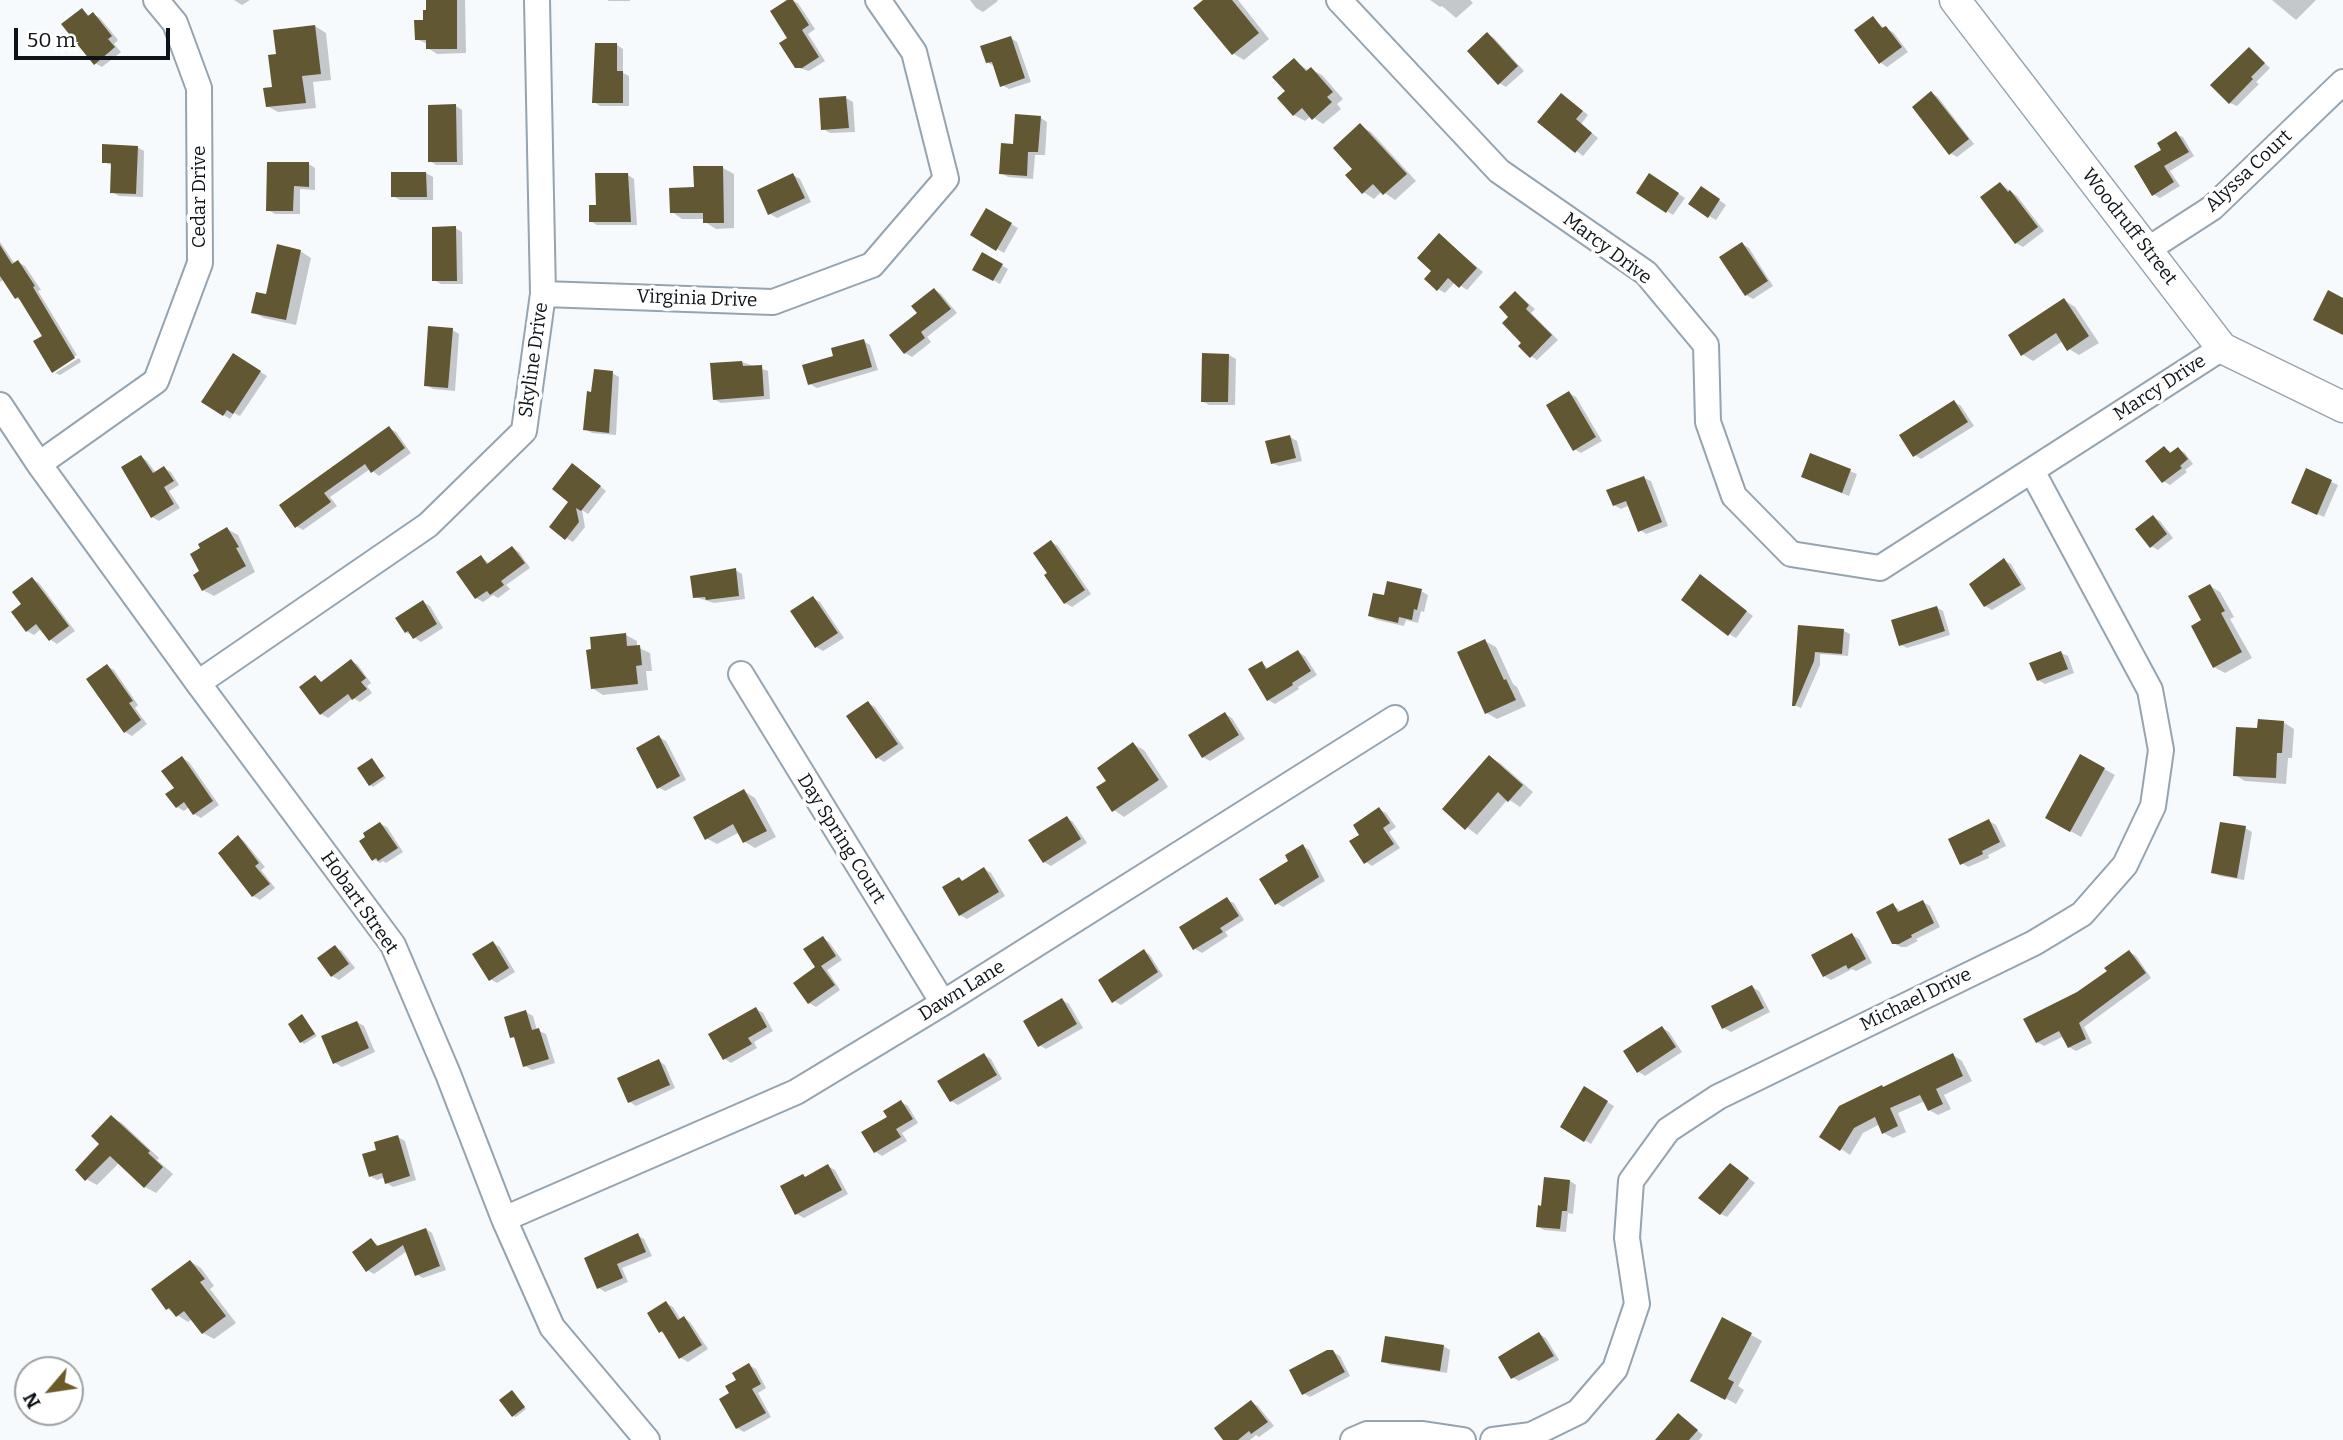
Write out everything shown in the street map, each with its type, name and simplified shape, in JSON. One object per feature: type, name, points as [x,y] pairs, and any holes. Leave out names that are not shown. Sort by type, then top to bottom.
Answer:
[{"type":"street","name":"Cedar Drive","points":[[39,464],[156,381],[200,263],[199,88],[174,23],[156,0]]},
{"type":"street","name":"Skyline Drive","points":[[198,683],[428,524],[524,431],[543,294],[537,0]]},
{"type":"street","name":"Virginia Drive","points":[[543,294],[773,302],[872,265],[946,180],[914,52],[878,0]]},
{"type":"street","name":"Marcy Drive","points":[[1339,0],[1499,171],[1646,273],[1706,345],[1708,422],[1734,496],[1791,554],[1880,568],[2222,348]]},
{"type":"street","name":"Woodruff Street","points":[[1955,0],[2222,348],[2343,407]]},
{"type":"street","name":"Alyssa Court","points":[[2147,250],[2212,208],[2343,82]]},
{"type":"street","name":"Hobart Street","points":[[0,405],[39,464],[198,683],[393,945],[448,1074],[504,1219],[552,1327],[647,1440]]},
{"type":"street","name":"Michael Drive","points":[[1493,1440],[1531,1435],[1578,1412],[1615,1369],[1637,1304],[1628,1238],[1632,1181],[1668,1130],[1718,1097],[2034,943],[2082,914],[2125,865],[2153,806],[2161,750],[2150,690],[2032,471]]},
{"type":"street","name":"Day Spring Court","points":[[741,674],[943,1003]]},
{"type":"street","name":"Dawn Lane","points":[[504,1219],[796,1092],[943,1003],[1395,718]]},
{"type":"street","points":[[1353,1440],[1367,1434],[1423,1434],[1463,1440]]},
{"type":"building","points":[[426,0],[457,0],[457,49],[426,49],[426,40],[415,40],[414,20],[423,20]]},
{"type":"building","points":[[787,0],[793,0],[809,25],[802,30],[819,57],[802,68],[795,68],[779,43],[787,38],[770,11]]},
{"type":"building","points":[[1203,0],[1232,0],[1259,33],[1232,55],[1193,8]]},
{"type":"building","points":[[82,8],[88,16],[93,12],[112,36],[108,39],[115,47],[94,65],[61,24]]},
{"type":"building","points":[[1873,16],[1882,28],[1886,26],[1902,47],[1879,64],[1854,30]]},
{"type":"building","points":[[315,25],[321,74],[302,76],[306,103],[266,107],[263,88],[272,87],[268,55],[276,54],[273,30]]},
{"type":"building","points":[[1487,32],[1518,66],[1498,85],[1467,51]]},
{"type":"building","points":[[1011,36],[1025,78],[1000,87],[992,62],[986,63],[980,46]]},
{"type":"building","points":[[595,43],[617,43],[617,71],[623,71],[623,103],[592,103]]},
{"type":"building","points":[[2249,47],[2265,63],[2229,104],[2210,85]]},
{"type":"building","points":[[1294,58],[1306,71],[1311,67],[1333,92],[1327,97],[1332,102],[1312,120],[1302,108],[1293,116],[1277,98],[1285,91],[1272,77]]},
{"type":"building","points":[[1931,91],[1969,139],[1949,155],[1912,107]]},
{"type":"building","points":[[1561,93],[1583,111],[1576,119],[1592,133],[1575,153],[1537,122]]},
{"type":"building","points":[[846,96],[849,128],[821,130],[819,98]]},
{"type":"building","points":[[456,104],[457,162],[428,162],[428,105]]},
{"type":"building","points":[[1015,114],[1041,116],[1038,152],[1028,152],[1027,176],[999,174],[1001,143],[1013,144]]},
{"type":"building","points":[[1360,123],[1407,174],[1383,195],[1373,184],[1362,194],[1345,175],[1352,169],[1333,148]]},
{"type":"building","points":[[2176,131],[2189,152],[2164,166],[2174,182],[2152,196],[2134,166],[2161,150],[2157,143]]},
{"type":"building","points":[[102,144],[138,146],[136,194],[110,193],[111,163],[102,163]]},
{"type":"building","points":[[267,162],[309,162],[309,187],[294,186],[293,211],[266,211]]},
{"type":"building","points":[[693,166],[723,166],[724,223],[703,223],[703,213],[670,213],[669,188],[694,187]]},
{"type":"building","points":[[391,172],[426,172],[427,197],[391,197]]},
{"type":"building","points":[[595,173],[628,173],[631,222],[589,222],[589,205],[596,205]]},
{"type":"building","points":[[793,173],[805,198],[768,215],[757,190]]},
{"type":"building","points":[[1649,173],[1679,193],[1666,213],[1636,193]]},
{"type":"building","points":[[2000,182],[2008,192],[2010,190],[2038,227],[2015,244],[1980,197]]},
{"type":"building","points":[[1701,186],[1720,199],[1708,218],[1688,204]]},
{"type":"building","points":[[986,208],[1012,223],[996,251],[970,235]]},
{"type":"building","points":[[456,226],[457,281],[432,281],[432,227]]},
{"type":"building","points":[[1439,233],[1477,268],[1459,288],[1448,278],[1437,291],[1424,279],[1431,271],[1417,258]]},
{"type":"building","points":[[1742,242],[1768,281],[1745,296],[1719,257]]},
{"type":"building","points":[[277,244],[301,250],[286,320],[251,313],[256,292],[266,294]]},
{"type":"building","points":[[0,245],[12,264],[18,260],[75,358],[52,373],[33,341],[42,336],[18,297],[15,299],[0,276]]},
{"type":"building","points":[[982,252],[1003,264],[993,281],[972,270]]},
{"type":"building","points":[[934,288],[951,309],[921,332],[925,338],[904,354],[889,335],[917,313],[911,306]]},
{"type":"building","points":[[2328,290],[2343,298],[2343,335],[2313,320]]},
{"type":"building","points":[[1515,291],[1529,305],[1526,309],[1552,335],[1530,358],[1518,346],[1521,343],[1502,323],[1508,317],[1499,307]]},
{"type":"building","points":[[2064,298],[2089,336],[2067,351],[2056,333],[2021,356],[2008,335]]},
{"type":"building","points":[[428,326],[453,328],[448,388],[424,386]]},
{"type":"building","points":[[864,339],[872,367],[808,385],[802,365],[833,356],[831,348]]},
{"type":"building","points":[[233,353],[261,371],[233,414],[227,410],[223,416],[201,402]]},
{"type":"building","points":[[1202,353],[1229,354],[1228,402],[1201,402]]},
{"type":"building","points":[[742,361],[743,366],[762,365],[764,396],[713,400],[710,363]]},
{"type":"building","points":[[594,369],[613,371],[609,433],[583,430],[587,391],[591,392]]},
{"type":"building","points":[[1569,391],[1596,437],[1573,451],[1546,405]]},
{"type":"building","points":[[1954,400],[1968,422],[1913,457],[1899,435]]},
{"type":"building","points":[[389,426],[405,448],[371,473],[365,464],[324,493],[331,502],[295,528],[279,505]]},
{"type":"building","points":[[1290,435],[1296,458],[1271,464],[1265,441]]},
{"type":"building","points":[[2164,446],[2170,453],[2178,447],[2188,459],[2180,466],[2182,468],[2162,483],[2145,461]]},
{"type":"building","points":[[1810,453],[1851,469],[1842,493],[1801,477]]},
{"type":"building","points":[[141,455],[153,473],[164,466],[174,481],[164,487],[174,504],[151,518],[121,467]]},
{"type":"building","points":[[572,463],[601,486],[581,511],[576,508],[579,522],[565,540],[549,527],[568,502],[552,489]]},
{"type":"building","points":[[2306,468],[2332,480],[2317,515],[2291,503]]},
{"type":"building","points":[[1644,476],[1662,522],[1638,532],[1626,501],[1613,506],[1606,490]]},
{"type":"building","points":[[2153,515],[2167,534],[2150,548],[2135,529]]},
{"type":"building","points":[[227,527],[246,566],[202,591],[193,575],[199,571],[190,554],[200,548],[198,544]]},
{"type":"building","points":[[1051,540],[1085,590],[1064,604],[1033,553]]},
{"type":"building","points":[[512,546],[525,563],[501,581],[504,585],[490,595],[487,591],[475,599],[456,572],[481,555],[487,564]]},
{"type":"building","points":[[2004,558],[2021,585],[1984,607],[1969,584]]},
{"type":"building","points":[[736,568],[739,596],[706,600],[705,597],[693,598],[690,576]]},
{"type":"building","points":[[1700,574],[1747,611],[1728,636],[1681,600]]},
{"type":"building","points":[[32,577],[69,626],[49,641],[36,624],[26,632],[11,612],[21,604],[12,592]]},
{"type":"building","points":[[1387,581],[1422,589],[1412,620],[1399,617],[1398,623],[1368,616],[1373,593],[1384,595]]},
{"type":"building","points":[[2210,584],[2225,611],[2221,613],[2242,652],[2213,668],[2191,626],[2201,620],[2188,596]]},
{"type":"building","points":[[813,596],[838,633],[815,648],[790,611]]},
{"type":"building","points":[[423,600],[437,624],[413,639],[408,631],[405,633],[395,618]]},
{"type":"building","points":[[1937,606],[1945,631],[1899,646],[1891,620]]},
{"type":"building","points":[[1798,625],[1844,629],[1842,654],[1815,652],[1814,661],[1795,706],[1792,706]]},
{"type":"building","points":[[626,633],[627,646],[640,645],[642,665],[636,666],[638,684],[591,689],[586,650],[591,649],[590,637]]},
{"type":"building","points":[[1485,639],[1516,700],[1485,714],[1457,652]]},
{"type":"building","points":[[1298,650],[1311,671],[1267,701],[1248,669],[1262,661],[1266,669]]},
{"type":"building","points":[[2061,651],[2068,669],[2037,681],[2029,663]]},
{"type":"building","points":[[351,659],[366,678],[361,682],[367,689],[352,700],[348,694],[320,715],[299,687],[315,675],[321,682]]},
{"type":"building","points":[[107,664],[133,701],[129,703],[141,720],[124,733],[86,679]]},
{"type":"building","points":[[868,701],[898,744],[876,759],[846,716]]},
{"type":"building","points":[[1225,712],[1239,735],[1202,758],[1188,735]]},
{"type":"building","points":[[2258,719],[2284,721],[2282,753],[2277,753],[2276,778],[2233,776],[2236,727],[2257,728]]},
{"type":"building","points":[[659,735],[680,776],[657,789],[636,748]]},
{"type":"building","points":[[1133,742],[1159,780],[1112,812],[1096,787],[1106,781],[1097,768]]},
{"type":"building","points":[[2080,754],[2105,768],[2070,832],[2045,818]]},
{"type":"building","points":[[1489,755],[1523,785],[1508,802],[1498,792],[1465,830],[1442,809]]},
{"type":"building","points":[[182,756],[213,801],[193,815],[184,802],[176,808],[165,794],[174,788],[161,771]]},
{"type":"building","points":[[372,758],[384,776],[369,786],[357,768]]},
{"type":"building","points":[[744,789],[767,831],[743,843],[733,824],[705,840],[693,817]]},
{"type":"building","points":[[1379,807],[1390,823],[1383,828],[1394,844],[1364,864],[1349,841],[1359,835],[1353,825]]},
{"type":"building","points":[[1067,816],[1081,839],[1043,863],[1028,840]]},
{"type":"building","points":[[1989,819],[2000,842],[1960,865],[1948,839]]},
{"type":"building","points":[[380,822],[398,848],[378,861],[376,858],[372,861],[359,841],[365,837],[363,833]]},
{"type":"building","points":[[2220,822],[2246,826],[2237,878],[2211,873]]},
{"type":"building","points":[[238,835],[259,863],[255,866],[270,884],[252,897],[218,853]]},
{"type":"building","points":[[1303,844],[1319,877],[1275,905],[1259,879],[1288,861],[1285,855]]},
{"type":"building","points":[[984,867],[999,892],[959,916],[942,887],[959,877],[962,881]]},
{"type":"building","points":[[1227,897],[1239,916],[1220,928],[1223,932],[1193,950],[1179,927]]},
{"type":"building","points":[[1923,900],[1934,923],[1899,944],[1892,944],[1876,912],[1893,903],[1898,912]]},
{"type":"building","points":[[1852,933],[1866,959],[1848,969],[1846,965],[1823,977],[1811,955]]},
{"type":"building","points":[[823,936],[836,956],[821,966],[835,985],[808,1004],[793,983],[815,967],[803,949]]},
{"type":"building","points":[[493,941],[509,968],[489,981],[472,954]]},
{"type":"building","points":[[335,945],[349,964],[331,977],[317,958]]},
{"type":"building","points":[[1144,949],[1158,972],[1112,1003],[1098,980]]},
{"type":"building","points":[[2129,950],[2146,973],[2079,1023],[2086,1039],[2068,1048],[2059,1031],[2036,1043],[2023,1019],[2077,992],[2107,971],[2104,968]]},
{"type":"building","points":[[1752,985],[1764,1008],[1722,1029],[1711,1006]]},
{"type":"building","points":[[1062,998],[1077,1024],[1038,1047],[1023,1021]]},
{"type":"building","points":[[756,1007],[767,1027],[748,1038],[752,1044],[723,1060],[708,1034]]},
{"type":"building","points":[[526,1010],[532,1030],[539,1028],[549,1059],[523,1067],[514,1037],[510,1038],[504,1017]]},
{"type":"building","points":[[302,1014],[315,1034],[300,1043],[288,1024]]},
{"type":"building","points":[[357,1021],[369,1048],[333,1064],[321,1036]]},
{"type":"building","points":[[1662,1026],[1676,1047],[1637,1073],[1623,1051]]},
{"type":"building","points":[[984,1053],[997,1075],[950,1102],[937,1081]]},
{"type":"building","points":[[1953,1053],[1963,1076],[1936,1089],[1943,1104],[1928,1111],[1920,1095],[1890,1108],[1898,1126],[1882,1134],[1875,1117],[1854,1128],[1840,1151],[1819,1137],[1839,1106]]},
{"type":"building","points":[[659,1059],[670,1085],[628,1103],[617,1078]]},
{"type":"building","points":[[1584,1086],[1608,1101],[1584,1142],[1560,1127]]},
{"type":"building","points":[[901,1100],[913,1119],[896,1129],[901,1137],[874,1153],[861,1132],[887,1117],[883,1111]]},
{"type":"building","points":[[111,1115],[150,1151],[148,1153],[163,1167],[144,1188],[110,1156],[85,1181],[75,1170],[99,1144],[91,1136]]},
{"type":"building","points":[[398,1135],[410,1176],[385,1184],[382,1173],[369,1177],[362,1154],[376,1150],[374,1142]]},
{"type":"building","points":[[1730,1163],[1749,1178],[1720,1215],[1698,1198]]},
{"type":"building","points":[[828,1164],[842,1190],[795,1215],[780,1186],[803,1174],[805,1177]]},
{"type":"building","points":[[1544,1177],[1570,1180],[1567,1211],[1562,1211],[1560,1229],[1536,1227]]},
{"type":"building","points":[[426,1228],[440,1266],[415,1276],[403,1245],[366,1272],[352,1252],[371,1238],[377,1246]]},
{"type":"building","points":[[638,1233],[646,1252],[617,1264],[623,1278],[597,1289],[584,1258]]},
{"type":"building","points":[[190,1260],[205,1279],[200,1282],[226,1316],[202,1334],[184,1311],[176,1317],[169,1308],[166,1310],[151,1289]]},
{"type":"building","points":[[666,1301],[678,1320],[684,1316],[702,1345],[679,1359],[647,1313]]},
{"type":"building","points":[[1722,1317],[1752,1333],[1728,1379],[1734,1382],[1725,1400],[1690,1381]]},
{"type":"building","points":[[1539,1332],[1554,1356],[1511,1379],[1498,1357]]},
{"type":"building","points":[[1385,1336],[1444,1345],[1440,1371],[1381,1362]]},
{"type":"building","points":[[1327,1350],[1333,1350],[1345,1372],[1302,1395],[1289,1370]]},
{"type":"building","points":[[749,1363],[761,1384],[752,1389],[766,1413],[736,1429],[719,1399],[729,1393],[725,1386],[736,1380],[732,1373]]},
{"type":"building","points":[[512,1390],[525,1407],[512,1417],[499,1400]]},
{"type":"building","points":[[1251,1400],[1268,1422],[1238,1440],[1223,1440],[1214,1428]]},
{"type":"building","points":[[1678,1413],[1698,1430],[1689,1440],[1655,1440]]}]
